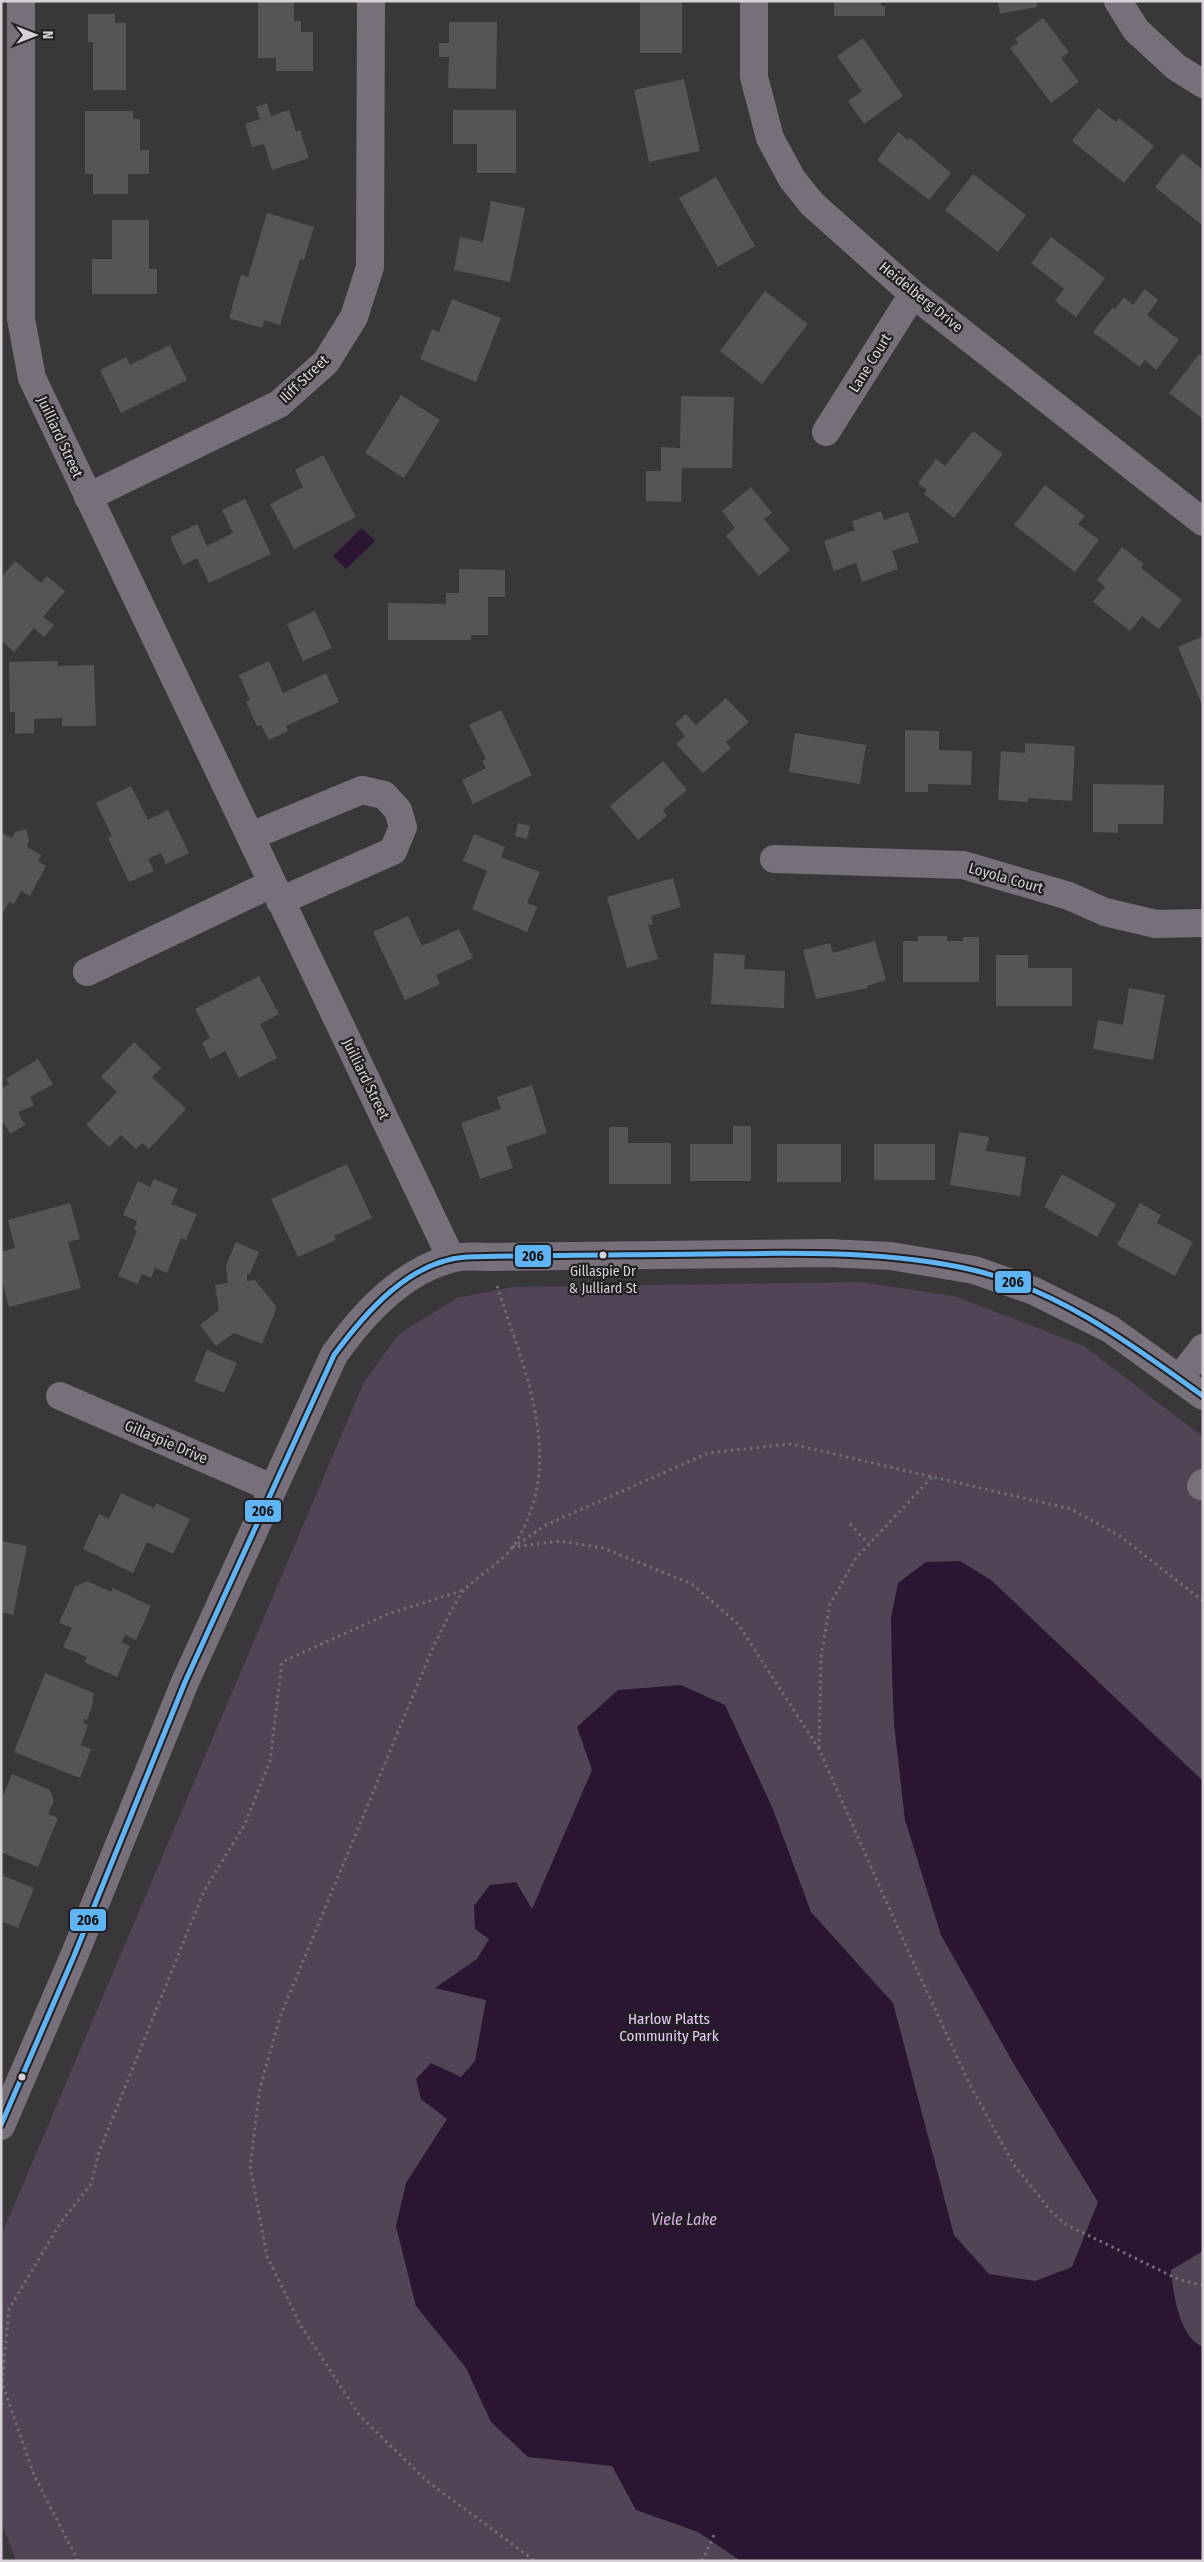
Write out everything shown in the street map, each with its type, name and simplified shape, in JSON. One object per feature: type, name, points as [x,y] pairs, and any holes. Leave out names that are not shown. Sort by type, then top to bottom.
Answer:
[{"type":"street","name":"Juilliard Street","points":[[21,1],[21,319],[32,378],[452,1258]]},
{"type":"street","name":"Iliff Street","points":[[88,497],[279,404],[326,362],[354,317],[370,267],[371,1]]},
{"type":"street","name":"Heidelberg Drive","points":[[754,1],[754,77],[770,138],[792,179],[812,204],[913,294],[1203,522]]},
{"type":"street","points":[[1118,1],[1136,30],[1176,67],[1202,81]]},
{"type":"street","name":"Lane Court","points":[[826,432],[913,294]]},
{"type":"street","points":[[87,972],[276,892],[393,851],[403,827],[398,810],[384,795],[362,790],[251,836]]},
{"type":"street","name":"Loyola Court","points":[[774,858],[963,865],[1069,896],[1105,912],[1156,924],[1203,923]]},
{"type":"street","points":[[1,2126],[74,1956],[185,1682],[334,1355],[351,1331],[369,1312],[418,1271],[452,1258],[828,1253],[891,1256],[974,1270],[1034,1291],[1110,1329],[1203,1396]]},
{"type":"street","points":[[1180,1378],[1203,1348]]},
{"type":"street","name":"Gillaspie Drive","points":[[60,1396],[272,1488]]},
{"type":"path","points":[[495,1280],[528,1382],[540,1435],[540,1474],[532,1512],[513,1547]]},
{"type":"path","points":[[535,2561],[427,2480],[360,2416],[302,2326],[266,2256],[250,2166],[260,2088],[280,2017],[434,1645],[464,1590],[513,1547],[546,1525],[708,1454],[791,1444],[1071,1509],[1120,1536],[1203,1601]]},
{"type":"path","points":[[819,1749],[821,1657],[830,1604],[856,1558],[932,1477]]},
{"type":"path","points":[[850,1524],[869,1544]]},
{"type":"path","points":[[513,1547],[560,1541],[604,1548],[692,1584],[738,1624],[819,1749],[904,1944],[970,2085],[1014,2165],[1050,2210],[1065,2224],[1180,2280],[1203,2285]]},
{"type":"path","points":[[78,2561],[34,2475],[2,2383],[9,2309],[61,2222],[92,2184],[99,2152],[204,1891],[245,1824],[270,1761],[282,1662],[388,1614],[464,1590]]},
{"type":"path","points":[[702,2561],[715,2533]]},
{"type":"green space","name":"Harlow Platts Community Park","points":[[860,1282],[954,1296],[1084,1346],[1203,1437],[1203,2561],[16,2561],[1,2521],[1,2236],[364,1382],[399,1334],[457,1298],[512,1287]]},
{"type":"water","points":[[362,528],[375,541],[346,569],[333,556]]},
{"type":"water","name":"Viele Lake","points":[[960,1561],[991,1580],[1203,1781],[1203,2251],[1171,2270],[1173,2290],[1183,2324],[1188,2334],[1203,2347],[1203,2561],[741,2561],[698,2532],[636,2510],[612,2466],[528,2457],[491,2422],[466,2368],[416,2306],[396,2226],[406,2183],[447,2119],[421,2099],[416,2079],[431,2063],[461,2077],[475,2061],[486,2000],[435,1988],[477,1959],[489,1939],[475,1929],[474,1906],[490,1885],[516,1882],[532,1909],[592,1770],[577,1727],[618,1690],[681,1685],[725,1705],[772,1807],[811,1912],[893,2003],[954,2235],[989,2274],[1035,2281],[1072,2267],[1098,2202],[1015,2066],[941,1935],[905,1820],[894,1724],[892,1673],[891,1618],[898,1583],[926,1562]]},
{"type":"building","points":[[258,1],[294,1],[294,21],[301,21],[301,32],[313,32],[313,71],[276,71],[276,58],[258,58]]},
{"type":"building","points":[[640,1],[682,1],[682,53],[640,53]]},
{"type":"building","points":[[834,1],[881,1],[881,6],[885,6],[885,16],[834,16]]},
{"type":"building","points":[[998,1],[1036,1],[1037,7],[1000,14]]},
{"type":"building","points":[[88,14],[115,14],[115,23],[126,23],[126,90],[93,90],[93,42],[88,42]]},
{"type":"building","points":[[1043,18],[1069,52],[1061,58],[1079,82],[1051,103],[1010,48],[1018,43],[1015,39]]},
{"type":"building","points":[[449,22],[497,22],[496,89],[448,88],[449,57],[439,57],[439,43],[449,43]]},
{"type":"building","points":[[863,38],[903,96],[864,124],[848,101],[862,91],[837,56]]},
{"type":"building","points":[[684,79],[700,151],[649,162],[634,90]]},
{"type":"building","points":[[267,103],[271,116],[289,110],[296,132],[300,130],[309,158],[272,170],[264,144],[252,147],[245,124],[260,119],[256,107]]},
{"type":"building","points":[[1098,108],[1116,122],[1119,118],[1154,146],[1124,183],[1072,141]]},
{"type":"building","points":[[453,110],[516,110],[516,173],[477,173],[477,144],[453,144]]},
{"type":"building","points":[[85,111],[133,111],[133,119],[140,119],[140,150],[149,150],[149,174],[128,174],[128,194],[93,194],[93,174],[85,174]]},
{"type":"building","points":[[898,132],[908,140],[910,138],[951,173],[929,200],[877,160]]},
{"type":"building","points":[[1182,153],[1203,170],[1203,226],[1155,187]]},
{"type":"building","points":[[973,174],[1026,215],[998,252],[945,210]]},
{"type":"building","points":[[716,177],[755,246],[718,267],[679,198]]},
{"type":"building","points":[[491,201],[525,208],[510,282],[454,270],[460,237],[483,242]]},
{"type":"building","points":[[267,213],[314,227],[304,260],[300,259],[280,325],[265,320],[262,328],[229,318],[241,275],[248,277]]},
{"type":"building","points":[[112,220],[149,220],[149,269],[157,269],[157,294],[92,294],[92,259],[112,259]]},
{"type":"building","points":[[1051,237],[1105,278],[1076,317],[1055,301],[1064,289],[1031,263]]},
{"type":"building","points":[[1145,289],[1158,300],[1147,315],[1179,340],[1156,370],[1145,360],[1140,367],[1093,332],[1113,307],[1115,309],[1124,297],[1133,305]]},
{"type":"building","points":[[765,291],[808,324],[762,384],[720,351]]},
{"type":"building","points":[[452,299],[501,318],[476,382],[420,359],[432,329],[439,332]]},
{"type":"building","points":[[170,345],[187,380],[121,413],[100,370],[126,357],[130,365]]},
{"type":"building","points":[[1199,354],[1203,357],[1203,419],[1169,393]]},
{"type":"building","points":[[401,395],[440,420],[404,478],[365,453]]},
{"type":"building","points":[[681,396],[734,397],[732,468],[682,468],[681,502],[646,501],[646,471],[661,471],[661,447],[680,448]]},
{"type":"building","points":[[973,431],[1003,454],[954,518],[924,494],[927,490],[918,483],[936,459],[945,466]]},
{"type":"building","points":[[323,455],[356,517],[294,549],[270,504],[303,487],[295,470]]},
{"type":"building","points":[[1045,485],[1085,516],[1078,524],[1099,540],[1075,572],[1014,525]]},
{"type":"building","points":[[751,487],[772,513],[764,519],[790,550],[759,576],[726,536],[735,528],[722,511]]},
{"type":"building","points":[[245,499],[271,554],[209,583],[197,558],[183,565],[170,537],[197,524],[207,546],[233,533],[222,510]]},
{"type":"building","points":[[881,511],[884,520],[908,512],[919,542],[892,551],[898,569],[862,582],[856,563],[834,571],[824,541],[855,530],[852,521]]},
{"type":"building","points":[[1122,547],[1144,564],[1141,568],[1182,600],[1159,629],[1142,616],[1130,631],[1093,602],[1105,587],[1097,580]]},
{"type":"building","points":[[15,561],[41,583],[47,576],[65,591],[43,617],[54,625],[44,637],[34,628],[14,652],[1,640],[1,578]]},
{"type":"building","points":[[459,569],[505,570],[505,597],[488,597],[488,635],[471,635],[471,640],[388,640],[388,603],[446,604],[446,593],[459,593]]},
{"type":"building","points":[[315,611],[332,648],[303,661],[287,624]]},
{"type":"building","points":[[1203,636],[1203,707],[1178,647]]},
{"type":"building","points":[[58,661],[58,666],[94,665],[96,726],[62,726],[62,718],[34,719],[34,733],[15,734],[15,712],[10,712],[9,662]]},
{"type":"building","points":[[269,661],[283,693],[326,673],[339,702],[286,726],[288,731],[269,740],[261,725],[257,726],[246,702],[250,700],[239,675]]},
{"type":"building","points":[[726,698],[749,722],[726,742],[731,748],[703,773],[676,744],[685,736],[675,724],[686,714],[696,725]]},
{"type":"building","points":[[501,710],[532,775],[473,804],[462,780],[486,768],[482,761],[486,759],[469,725]]},
{"type":"building","points":[[905,730],[939,731],[939,750],[972,751],[971,785],[928,784],[928,792],[905,792]]},
{"type":"building","points":[[795,733],[866,745],[860,784],[789,772]]},
{"type":"building","points":[[1025,743],[1075,746],[1072,801],[1028,798],[1028,802],[998,800],[1001,751],[1025,753]]},
{"type":"building","points":[[663,761],[687,790],[663,810],[667,816],[638,840],[610,806]]},
{"type":"building","points":[[1093,784],[1164,785],[1163,824],[1118,824],[1118,833],[1093,832]]},
{"type":"building","points":[[131,786],[148,820],[168,810],[189,853],[166,864],[161,853],[148,859],[154,871],[129,882],[108,838],[112,836],[96,803]]},
{"type":"building","points":[[518,823],[530,826],[527,839],[515,836]]},
{"type":"building","points":[[26,829],[29,840],[27,847],[41,855],[38,861],[46,866],[30,896],[21,891],[14,904],[9,902],[1,916],[1,832],[12,838],[15,832]]},
{"type":"building","points":[[474,834],[505,847],[501,857],[540,872],[527,903],[537,907],[527,932],[472,909],[487,871],[463,861]]},
{"type":"building","points":[[673,878],[681,907],[651,916],[653,924],[648,925],[658,959],[627,968],[607,897]]},
{"type":"building","points":[[408,916],[422,946],[459,929],[473,958],[436,975],[440,984],[405,1000],[373,932]]},
{"type":"building","points":[[918,936],[947,936],[947,941],[963,941],[963,937],[979,937],[979,982],[903,982],[903,941],[918,941]]},
{"type":"building","points":[[875,941],[886,980],[867,986],[868,988],[816,999],[803,950],[830,943],[833,953]]},
{"type":"building","points":[[714,953],[745,955],[744,969],[785,971],[784,1008],[711,1004]]},
{"type":"building","points":[[996,955],[1028,955],[1028,968],[1072,968],[1072,1006],[996,1006]]},
{"type":"building","points":[[259,976],[279,1014],[260,1024],[277,1058],[239,1078],[225,1051],[210,1059],[202,1043],[210,1038],[195,1009]]},
{"type":"building","points":[[1129,988],[1165,995],[1153,1060],[1093,1049],[1098,1020],[1123,1025]]},
{"type":"building","points":[[134,1042],[161,1068],[152,1077],[186,1109],[149,1149],[142,1143],[136,1149],[121,1135],[109,1147],[86,1125],[117,1092],[101,1077]]},
{"type":"building","points":[[38,1059],[53,1084],[30,1097],[34,1105],[18,1112],[25,1125],[10,1134],[4,1123],[1,1124],[1,1089],[9,1084],[6,1079]]},
{"type":"building","points":[[532,1085],[547,1133],[506,1147],[513,1168],[480,1179],[461,1123],[501,1109],[497,1097]]},
{"type":"building","points":[[733,1126],[751,1126],[751,1181],[690,1181],[690,1144],[733,1144]]},
{"type":"building","points":[[609,1127],[628,1127],[628,1143],[671,1143],[671,1184],[609,1184]]},
{"type":"building","points":[[959,1132],[989,1137],[986,1151],[1026,1157],[1020,1196],[950,1185]]},
{"type":"building","points":[[777,1144],[841,1144],[841,1182],[777,1182]]},
{"type":"building","points":[[874,1144],[935,1144],[935,1180],[874,1180]]},
{"type":"building","points":[[347,1164],[372,1218],[334,1236],[336,1240],[298,1257],[271,1199]]},
{"type":"building","points":[[1062,1174],[1116,1204],[1097,1237],[1044,1207]]},
{"type":"building","points":[[154,1179],[178,1189],[171,1204],[197,1214],[186,1240],[181,1238],[167,1273],[155,1268],[151,1278],[142,1274],[138,1284],[118,1276],[137,1231],[134,1229],[137,1221],[123,1215],[138,1181],[150,1187]]},
{"type":"building","points":[[70,1203],[80,1239],[68,1242],[81,1288],[9,1307],[1,1277],[1,1252],[15,1248],[8,1220]]},
{"type":"building","points":[[1140,1203],[1161,1215],[1157,1223],[1193,1242],[1175,1276],[1117,1245]]},
{"type":"building","points":[[236,1242],[259,1252],[250,1274],[247,1274],[247,1281],[255,1280],[276,1306],[262,1344],[234,1333],[216,1346],[200,1325],[219,1310],[215,1285],[228,1283],[226,1265]]},
{"type":"building","points":[[207,1350],[237,1363],[224,1393],[194,1381]]},
{"type":"building","points":[[121,1493],[154,1508],[156,1503],[190,1519],[173,1554],[147,1542],[133,1573],[83,1549],[99,1514],[109,1519]]},
{"type":"building","points":[[1,1541],[27,1546],[13,1615],[1,1612]]},
{"type":"building","points":[[87,1581],[111,1592],[113,1588],[151,1606],[136,1640],[125,1635],[122,1643],[130,1646],[117,1677],[84,1662],[87,1657],[63,1647],[72,1628],[59,1623],[75,1587]]},
{"type":"building","points":[[45,1673],[94,1693],[92,1699],[94,1700],[87,1720],[84,1719],[83,1723],[88,1725],[81,1745],[91,1749],[80,1778],[14,1752]]},
{"type":"building","points":[[12,1774],[50,1790],[54,1801],[48,1814],[58,1818],[38,1867],[1,1852],[1,1800]]},
{"type":"building","points":[[1,1875],[34,1888],[18,1928],[1,1921]]},
{"type":"transit line","name":"206","points":[[1,2125],[74,1956],[185,1682],[334,1355],[374,1307],[407,1279],[426,1268],[445,1261],[466,1257],[807,1253],[907,1259],[973,1270],[1005,1279],[1035,1291],[1094,1321],[1203,1396]]},
{"type":"place","name":"Gillaspie Dr & Julliard St","points":[[603,1255]]}]
